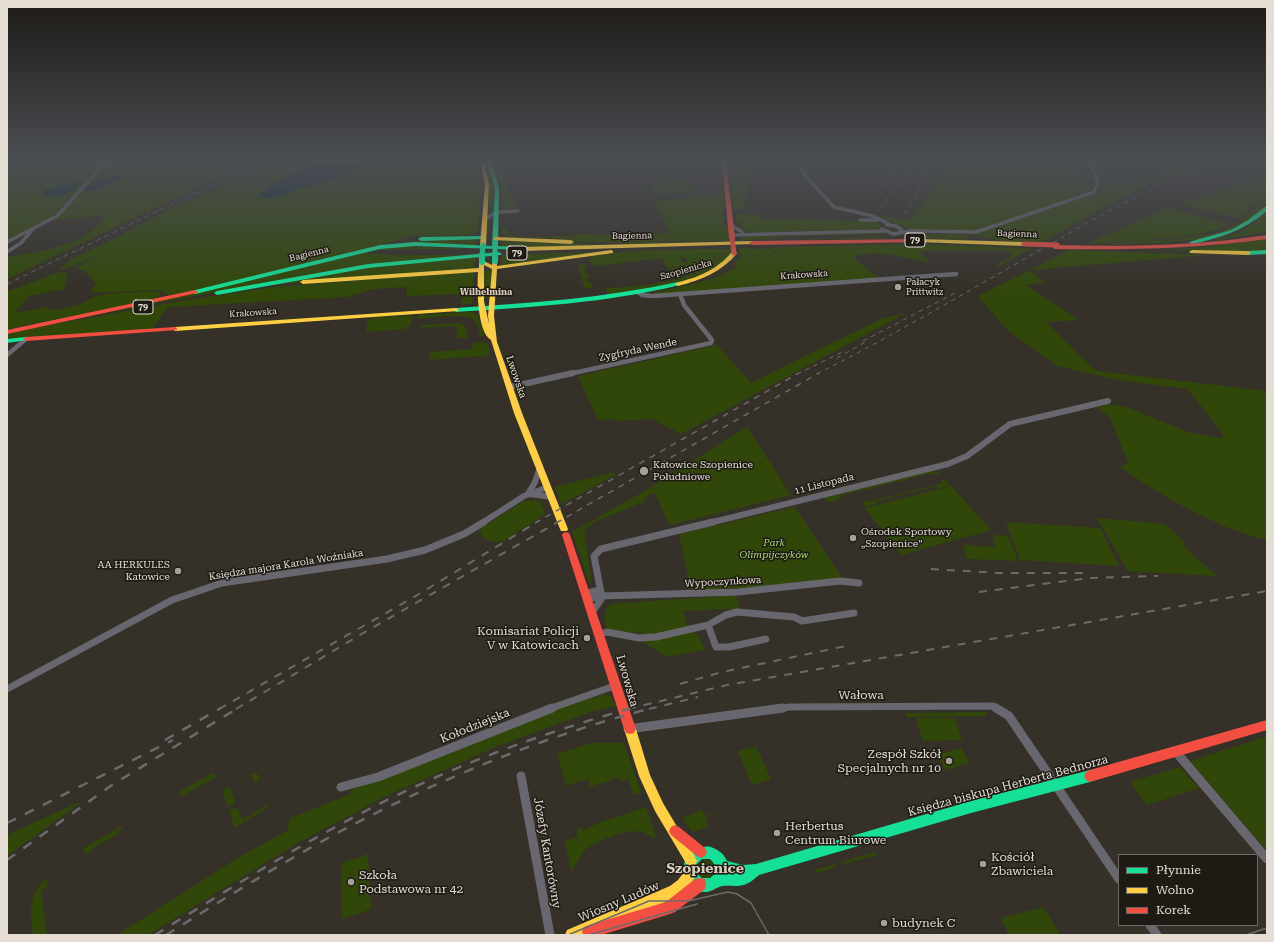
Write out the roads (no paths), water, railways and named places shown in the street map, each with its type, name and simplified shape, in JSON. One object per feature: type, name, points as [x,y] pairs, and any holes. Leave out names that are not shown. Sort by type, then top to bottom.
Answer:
[{"type":"main road","name":"Lwowska","points":[[494,342],[490,337],[480,308],[481,270],[497,212],[497,205]]},
{"type":"main road","name":"Szopienicka","points":[[642,291],[691,280],[716,272],[730,262],[734,253],[729,205]]},
{"type":"main road","name":"Lwowska","points":[[485,207],[485,219],[494,267],[492,307],[494,342],[518,413],[552,497],[593,611],[617,685],[628,728],[650,788],[691,861]]},
{"type":"main road","points":[[1168,245],[1222,236],[1238,231],[1254,222],[1267,208]]},
{"type":"main road","points":[[869,240],[886,238],[890,236],[886,229]]},
{"type":"main road","points":[[901,231],[901,236],[906,238],[961,242]]},
{"type":"main road","name":"Bagienna","points":[[1065,246],[1168,245],[1222,241],[1267,233]]},
{"type":"main road","name":"Bagienna","points":[[7,332],[348,269],[387,263],[505,253],[881,243],[1023,245],[1137,249],[1221,244],[1267,237]]},
{"type":"main road","points":[[380,247],[412,240],[468,238],[660,246]]},
{"type":"main road","name":"Bagienna","points":[[7,332],[86,314],[189,294],[380,247],[415,244],[492,249],[869,240],[1023,245]]},
{"type":"main road","points":[[226,291],[322,280],[481,270],[583,255],[646,249]]},
{"type":"main road","points":[[1137,249],[1248,253],[1267,252]]},
{"type":"main road","name":"Krakowska","points":[[7,341],[568,302],[642,291]]},
{"type":"main road","name":"Księdza biskupa Herberta Bednorza","points":[[721,866],[743,871],[756,870],[964,809],[1176,752],[1267,725]]},
{"type":"main road","name":"Lwowska","points":[[674,830],[701,852]]},
{"type":"main road","points":[[701,852],[708,852],[715,855],[721,866],[721,874],[718,880],[708,886],[700,884],[694,879],[691,872],[691,861],[701,852]]},
{"type":"main road","name":"Księdza biskupa Herberta Bednorza","points":[[718,880],[743,879],[756,870]]},
{"type":"main road","name":"Wiosny Ludów","points":[[572,935],[627,910],[675,891],[683,885],[691,872]]},
{"type":"main road","name":"Wiosny Ludów","points":[[579,935],[670,907],[700,884]]},
{"type":"street","points":[[7,242],[57,216],[67,205]]},
{"type":"street","points":[[833,205],[881,220],[886,229]]},
{"type":"street","points":[[732,233],[886,229],[918,232],[963,233],[979,231],[1056,205]]},
{"type":"street","points":[[485,207],[497,212],[518,211]]},
{"type":"street","points":[[485,219],[497,212]]},
{"type":"street","points":[[860,220],[881,220]]},
{"type":"street","points":[[7,252],[21,243],[33,229]]},
{"type":"street","points":[[886,229],[901,231]]},
{"type":"street","points":[[732,233],[742,232]]},
{"type":"street","points":[[732,233],[756,233]]},
{"type":"street","name":"Krakowska","points":[[642,291],[642,295],[654,296],[956,274]]},
{"type":"street","points":[[642,291],[654,296]]},
{"type":"street","name":"Zygfryda Wende","points":[[510,387],[711,343],[712,340],[684,305],[680,294]]},
{"type":"street","points":[[7,355],[26,339]]},
{"type":"street","name":"11 Listopada","points":[[600,596],[594,556],[596,552],[601,549],[956,461],[967,456],[1010,424],[1108,401]]},
{"type":"street","points":[[540,467],[535,482],[528,494],[552,497]]},
{"type":"street","name":"Księdza majora Karola Woźniaka","points":[[7,689],[172,600],[222,583],[387,559],[425,550],[464,534],[528,494],[548,487]]},
{"type":"street","name":"Wypoczynkowa","points":[[588,598],[600,596],[738,592],[840,581],[859,583]]},
{"type":"street","points":[[593,611],[600,596]]},
{"type":"street","points":[[600,634],[607,632],[639,638],[651,637],[708,625],[726,615],[737,612],[794,617],[802,621],[854,613]]},
{"type":"street","points":[[708,625],[716,647],[730,647],[766,639]]},
{"type":"street","name":"Kołodziejska","points":[[342,787],[378,777],[574,699],[617,685]]},
{"type":"street","name":"Wałowa","points":[[628,728],[800,707],[989,706],[1006,712],[1012,720],[1118,879]]},
{"type":"street","points":[[1176,752],[1267,859]]},
{"type":"street","name":"Józefy Kantorówny","points":[[521,776],[550,935]]},
{"type":"street","points":[[1151,926],[1157,935]]},
{"type":"tram line","points":[[568,935],[649,901],[688,901],[728,892],[737,894],[751,903],[769,935]]},
{"type":"tram line","points":[[588,935],[697,904]]},
{"type":"tram line","points":[[1246,935],[1267,928]]},
{"type":"railway","points":[[7,284],[170,205]]},
{"type":"railway","points":[[879,208],[882,205]]},
{"type":"railway","points":[[905,214],[912,205]]},
{"type":"railway","points":[[817,374],[919,319],[1121,205]]},
{"type":"railway","points":[[863,341],[957,292]]},
{"type":"railway","points":[[837,358],[869,340]]},
{"type":"railway","points":[[799,373],[842,352]]},
{"type":"railway","points":[[535,523],[799,373]]},
{"type":"railway","points":[[556,523],[819,373]]},
{"type":"railway","points":[[219,709],[419,594],[537,522]]},
{"type":"railway","points":[[236,709],[365,632],[558,522]]},
{"type":"railway","points":[[931,569],[999,573],[1089,573]]},
{"type":"railway","points":[[979,592],[1091,578],[1158,576]]},
{"type":"railway","points":[[631,708],[727,685],[1267,591]]},
{"type":"railway","points":[[680,684],[722,672],[846,646]]},
{"type":"railway","points":[[649,709],[698,697]]},
{"type":"railway","points":[[165,740],[221,708]]},
{"type":"railway","points":[[7,860],[112,785],[238,708]]},
{"type":"railway","points":[[155,935],[325,832],[396,796],[456,768],[506,749],[556,731],[631,708]]},
{"type":"railway","points":[[166,935],[247,885],[330,837],[418,793],[484,764],[550,739],[618,717],[652,708]]},
{"type":"railway","points":[[7,823],[173,740]]},
{"type":"place","name":"Pałacyk Prittwitz","points":[[898,287]]},
{"type":"place","name":"Katowice Szopienice Południowe","points":[[644,471]]},
{"type":"place","name":"Ośrodek Sportowy „Szopienice”","points":[[853,538]]},
{"type":"place","name":"AA HERKULES Katowice","points":[[178,571]]},
{"type":"place","name":"Komisariat Policji V w Katowicach","points":[[587,638]]},
{"type":"place","name":"Zespół Szkół Specjalnych nr 10","points":[[949,761]]},
{"type":"place","name":"Herbertus Centrum Biurowe","points":[[777,833]]},
{"type":"place","name":"Kościół Zbawiciela","points":[[983,864]]},
{"type":"place","name":"Szkoła Podstawowa nr 42","points":[[351,882]]},
{"type":"place","name":"budynek C","points":[[884,923]]},
{"type":"district","name":"Wilhelmina","points":[[486,292]]},
{"type":"district","name":"Szopienice","points":[[705,869]]},
{"type":"park label","name":"Park Olimpijczyków","points":[[774,548]]}]
